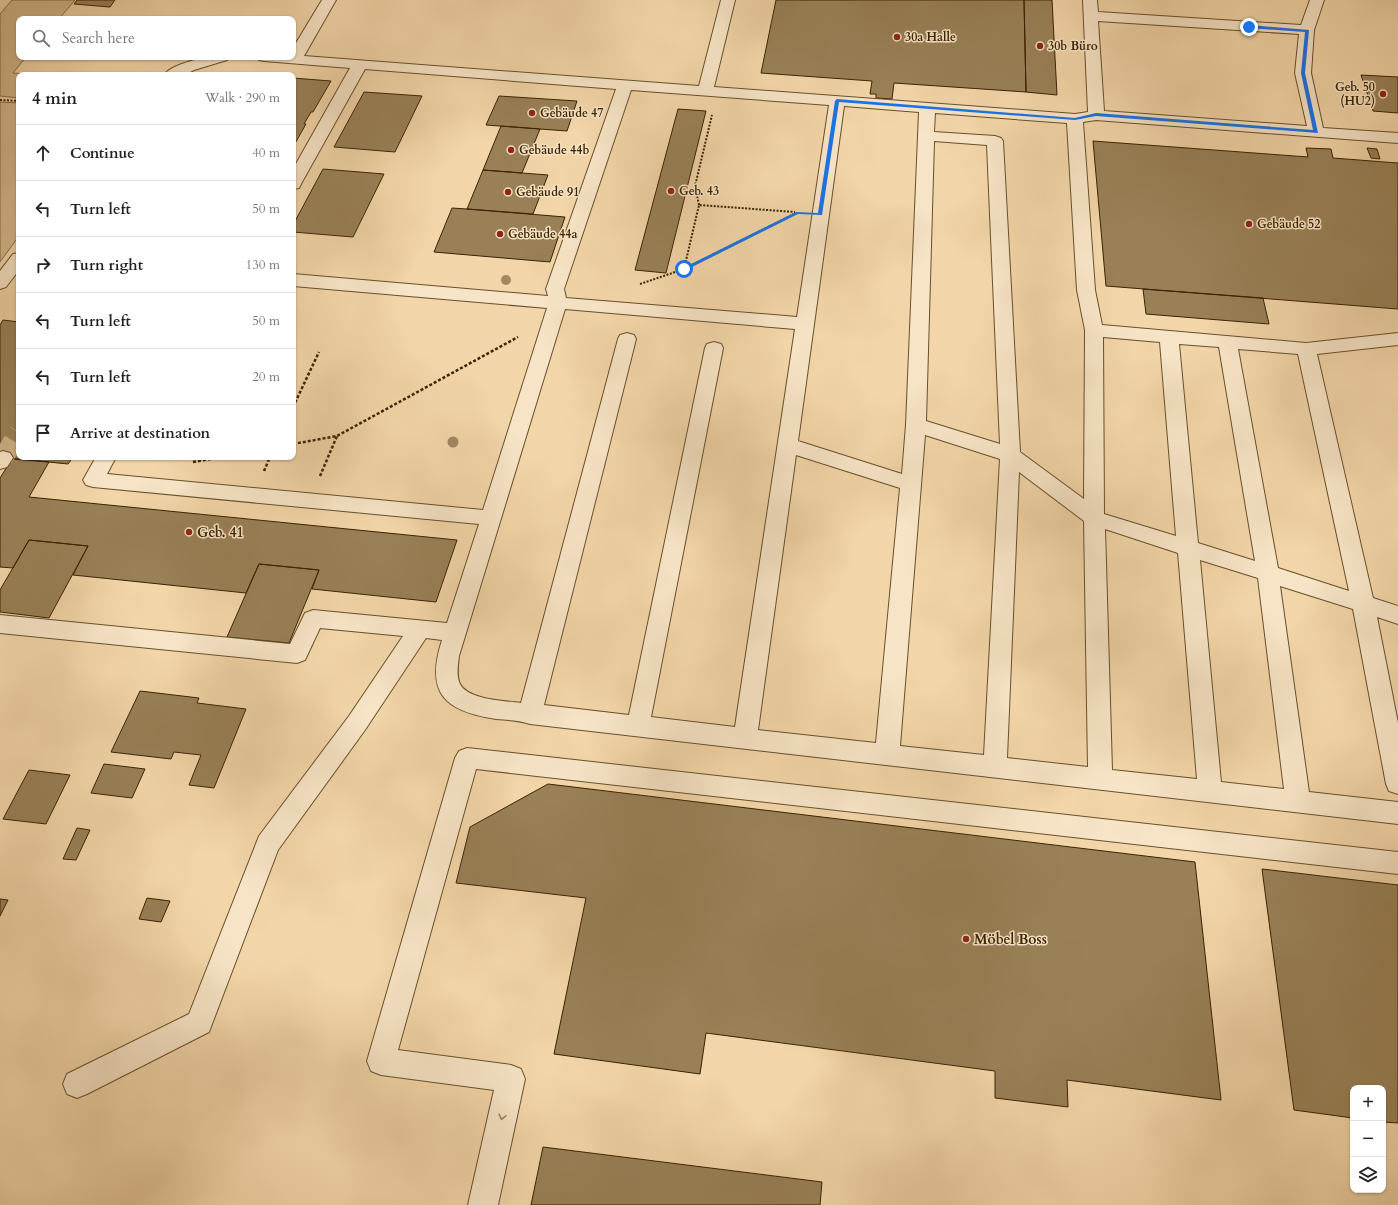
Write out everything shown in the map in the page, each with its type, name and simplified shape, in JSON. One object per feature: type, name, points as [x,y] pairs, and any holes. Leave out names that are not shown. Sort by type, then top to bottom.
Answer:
[{"type":"lane","points":[[296,56],[329,0]]},
{"type":"lane","points":[[711,91],[728,0]]},
{"type":"lane","points":[[1090,0],[1096,115]]},
{"type":"lane","points":[[1316,132],[1303,73],[1307,30],[1317,0]]},
{"type":"lane","points":[[1091,16],[1307,30]]},
{"type":"lane","points":[[296,59],[1075,119],[1096,115],[1398,138]]},
{"type":"lane","points":[[178,72],[212,60]]},
{"type":"lane","points":[[296,179],[360,64]]},
{"type":"lane","points":[[625,85],[555,289],[556,310],[454,632],[448,656],[447,679],[454,694],[474,706],[530,714],[1398,813]]},
{"type":"lane","points":[[745,738],[837,101]]},
{"type":"lane","points":[[887,754],[916,426],[927,108]]},
{"type":"lane","points":[[1075,119],[1086,290],[1094,330],[1094,518],[1100,779]]},
{"type":"lane","points":[[926,136],[995,141],[1010,455],[995,767]]},
{"type":"lane","points":[[0,283],[16,262]]},
{"type":"lane","points":[[296,280],[556,310],[804,324]]},
{"type":"lane","points":[[1094,330],[1306,349],[1398,340]]},
{"type":"lane","points":[[1169,337],[1210,791]]},
{"type":"lane","points":[[530,714],[628,339]]},
{"type":"lane","points":[[1227,342],[1268,574],[1298,801]]},
{"type":"lane","points":[[638,726],[714,348]]},
{"type":"lane","points":[[1306,349],[1363,604],[1398,784]]},
{"type":"lane","points":[[916,426],[1010,455],[1094,518],[1398,615]]},
{"type":"lane","points":[[787,445],[911,484]]},
{"type":"lane","points":[[104,460],[93,480],[491,518]]},
{"type":"lane","points":[[0,624],[297,654],[313,619],[454,632]]},
{"type":"lane","points":[[77,1084],[199,1023],[268,844],[357,723],[420,629]]},
{"type":"lane","points":[[483,1205],[511,1078],[381,1061],[467,758],[1398,863]]},
{"type":"path","points":[[684,269],[699,205],[696,186],[711,91]]},
{"type":"path","points":[[0,100],[16,101]]},
{"type":"path","points":[[634,287],[684,269],[797,213],[699,205]]},
{"type":"path","points":[[296,443],[337,436],[556,310]]},
{"type":"path","points":[[296,402],[319,352]]},
{"type":"shaded area","points":[[12,0],[75,0],[62,16],[16,16],[16,60],[24,60],[13,73],[16,73],[16,98],[0,96],[0,14]]},
{"type":"shaded area","points":[[0,102],[16,103],[16,240],[0,262]]},
{"type":"building","points":[[77,0],[115,0],[110,7],[74,4]]},
{"type":"building","name":"30a Halle","points":[[776,0],[1024,0],[1026,92],[894,83],[892,99],[876,98],[876,94],[870,94],[872,81],[761,73]]},
{"type":"building","name":"30b Büro","points":[[1024,0],[1052,0],[1057,95],[1026,92]]},
{"type":"building","name":"Geb. 50 (HU2)","points":[[1361,75],[1398,77],[1398,113],[1373,111]]},
{"type":"building","points":[[296,78],[331,81],[313,112],[311,112],[304,124],[306,124],[296,142]]},
{"type":"building","points":[[364,92],[422,96],[395,152],[334,147]]},
{"type":"building","name":"Gebäude 47","points":[[499,96],[577,101],[567,131],[486,125]]},
{"type":"building","name":"Geb. 43","points":[[678,109],[706,111],[666,273],[635,270]]},
{"type":"building","name":"Gebäude 44b","points":[[501,126],[540,129],[522,173],[483,170]]},
{"type":"building","name":"Gebäude 52","points":[[1093,141],[1308,157],[1306,148],[1331,149],[1333,158],[1398,163],[1398,309],[1106,286]]},
{"type":"building","points":[[1367,148],[1377,149],[1380,159],[1371,158]]},
{"type":"building","points":[[323,169],[384,174],[353,237],[296,232],[296,219]]},
{"type":"building","name":"Gebäude 91","points":[[483,170],[548,175],[533,214],[467,209]]},
{"type":"building","name":"Gebäude 44a","points":[[452,208],[565,217],[550,262],[434,252]]},
{"type":"building","points":[[1143,289],[1263,298],[1269,324],[1146,314]]},
{"type":"building","points":[[3,320],[16,322],[16,459],[0,457],[0,325]]},
{"type":"building","name":"Geb. 41","points":[[12,459],[49,462],[29,497],[457,540],[436,602],[312,589],[319,570],[259,564],[246,593],[73,575],[88,546],[29,540],[13,568],[0,567],[0,478]]},
{"type":"building","points":[[29,460],[71,460],[68,464]]},
{"type":"building","points":[[29,540],[88,546],[49,618],[0,612],[0,590]]},
{"type":"building","points":[[259,564],[319,570],[289,643],[227,637]]},
{"type":"building","points":[[140,691],[199,698],[197,703],[246,709],[214,788],[189,785],[201,755],[174,752],[171,759],[111,752]]},
{"type":"building","points":[[104,764],[145,769],[132,798],[91,793]]},
{"type":"building","points":[[29,770],[70,775],[46,824],[3,819]]},
{"type":"building","points":[[548,784],[1195,862],[1221,1100],[1067,1080],[1068,1107],[995,1098],[995,1071],[706,1033],[700,1074],[554,1054],[586,898],[456,883],[470,827]]},
{"type":"building","points":[[77,828],[90,830],[76,860],[63,859]]},
{"type":"building","points":[[1262,869],[1398,885],[1398,1123],[1386,1122],[1386,1085],[1350,1085],[1350,1118],[1294,1110]]},
{"type":"building","points":[[147,898],[170,901],[161,922],[139,919]]},
{"type":"building","points":[[0,899],[8,900],[0,916]]},
{"type":"building","points":[[543,1147],[822,1182],[820,1205],[531,1205]]},
{"type":"tunnel","points":[[3,458],[16,437]]},
{"type":"place","name":"30a Halle","points":[[897,37]]},
{"type":"place","name":"30b Büro","points":[[1040,46]]},
{"type":"place","name":"Geb. 50 (HU2)","points":[[1383,94]]},
{"type":"place","name":"Gebäude 47","points":[[532,113]]},
{"type":"place","name":"Gebäude 44b","points":[[511,150]]},
{"type":"place","name":"Geb. 43","points":[[671,191]]},
{"type":"place","name":"Gebäude 91","points":[[508,192]]},
{"type":"place","name":"Gebäude 52","points":[[1249,224]]},
{"type":"place","name":"Gebäude 44a","points":[[500,234]]},
{"type":"place","name":"Geb. 41","points":[[189,532]]},
{"type":"place","name":"Möbel Boss","points":[[966,939]]},
{"type":"route","points":[[684,269],[797,213],[820,214],[837,101],[1075,119],[1096,115],[1316,132],[1303,73],[1307,30],[1249,27]]}]
